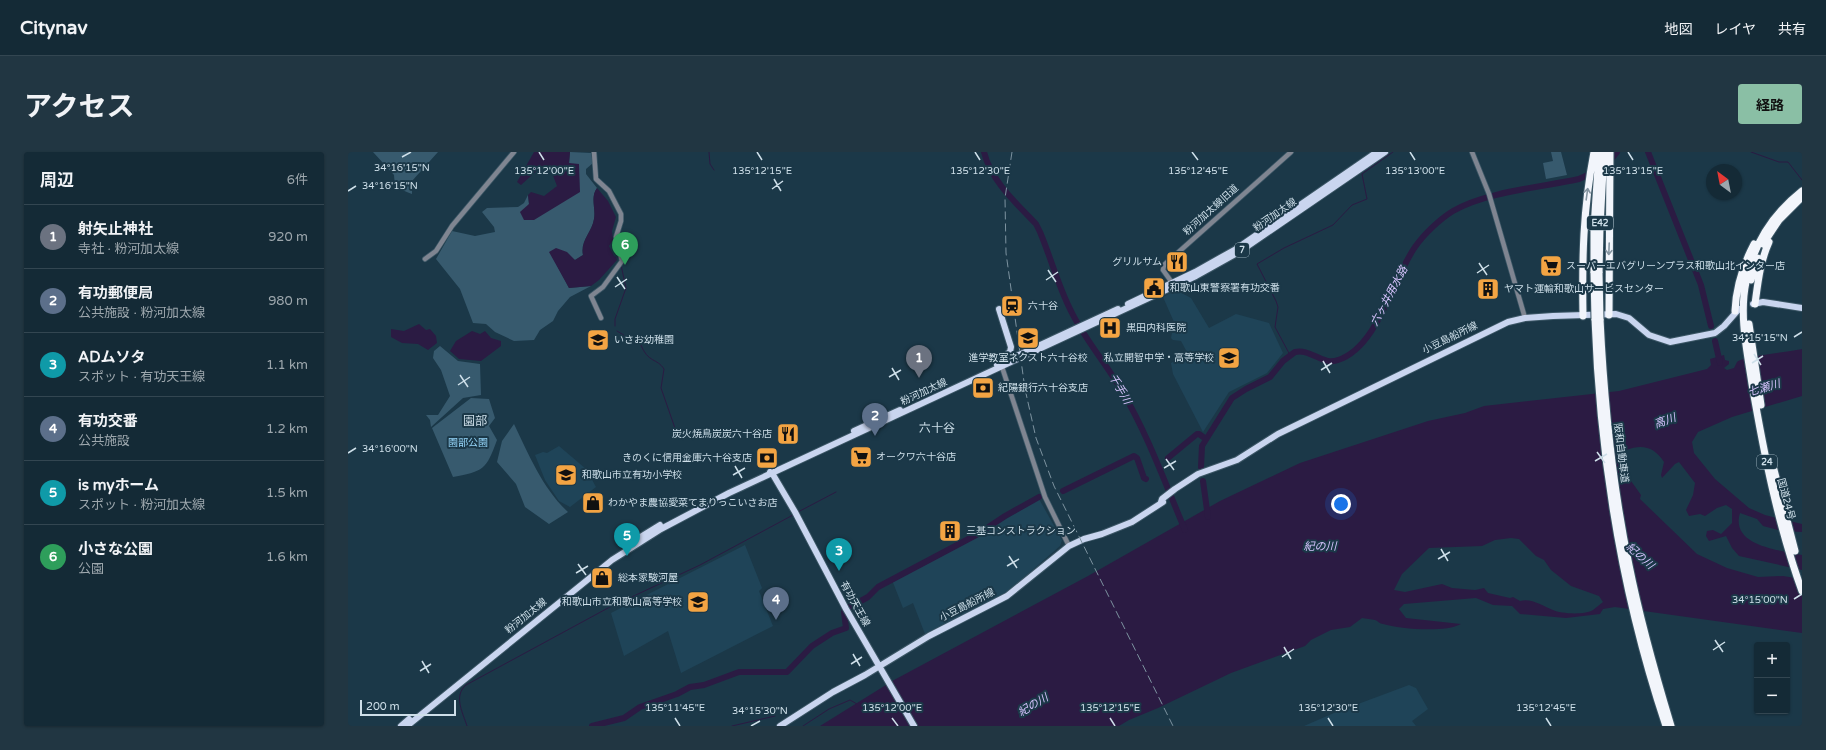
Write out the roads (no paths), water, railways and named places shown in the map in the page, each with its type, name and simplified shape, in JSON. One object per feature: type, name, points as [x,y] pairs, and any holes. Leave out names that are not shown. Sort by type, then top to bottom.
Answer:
[{"type":"highway","points":[[1594,152],[1603,157],[1610,168],[1609,314]]},
{"type":"highway","name":"阪和自動車道","points":[[1599,152],[1603,157],[1600,174],[1597,319],[1604,445],[1616,527],[1632,608],[1666,722],[1671,726]]},
{"type":"highway","points":[[1584,316],[1582,253],[1589,180],[1603,157]]},
{"type":"highway","name":"国道24号","points":[[1802,191],[1780,216],[1765,237],[1750,284],[1747,331],[1755,398],[1770,478],[1802,591]]},
{"type":"highway","name":"国道24号","points":[[1780,216],[1802,197]]},
{"type":"highway","name":"24","points":[[1754,304],[1758,274],[1764,252],[1765,237]]},
{"type":"highway","name":"24","points":[[1737,310],[1739,285],[1748,255],[1765,237]]},
{"type":"highway","name":"国道24号","points":[[1747,331],[1762,417],[1775,475],[1802,576]]},
{"type":"main road","name":"粉河加太線","points":[[1174,284],[1236,249],[1377,152]]},
{"type":"main road","name":"粉河加太線","points":[[401,726],[593,570],[629,544],[693,507],[1174,284],[1216,266],[1239,252],[1385,152]]},
{"type":"main road","points":[[1754,304],[1763,302],[1802,308]]},
{"type":"main road","points":[[999,309],[1011,347],[1010,352],[1000,359],[1001,365]]},
{"type":"main road","name":"小豆島船所線","points":[[780,726],[833,692],[880,668],[929,636],[1007,596],[1069,546],[1084,539],[1102,534],[1132,522],[1198,474],[1237,460],[1278,434],[1499,326],[1525,318],[1609,314],[1629,318],[1649,335],[1670,342],[1715,333],[1724,326],[1737,310]]},
{"type":"main road","name":"粉河加太線","points":[[407,726],[612,560],[652,534],[770,472]]},
{"type":"main road","name":"有功天王線","points":[[770,472],[795,512],[846,609],[914,726]]},
{"type":"street","points":[[425,259],[436,251],[452,226],[514,152]]},
{"type":"street","points":[[594,152],[596,178],[609,191],[621,214],[621,221],[616,237],[622,261],[603,287],[591,296],[601,318]]},
{"type":"street","name":"粉河加太線旧道","points":[[1174,284],[1163,270],[1164,265],[1290,152]]},
{"type":"street","points":[[1472,152],[1491,199],[1525,318]]},
{"type":"street","points":[[1001,365],[1045,497],[1069,546]]},
{"type":"water","points":[[534,152],[570,152],[569,163],[579,164],[580,192],[534,220],[524,220],[520,212],[529,204],[528,195],[531,192],[544,196],[557,186],[552,173],[542,166],[521,185],[517,182]]},
{"type":"water","points":[[597,188],[608,201],[616,217],[612,231],[613,240],[609,246],[617,260],[599,280],[591,286],[569,288],[549,252],[556,248],[567,252],[575,260],[583,255],[583,245],[593,224],[594,195]]},
{"type":"water","points":[[419,324],[426,330],[430,329],[436,336],[437,343],[428,350],[418,344],[402,343],[391,337],[391,329],[404,331]]},
{"type":"water","points":[[472,331],[480,334],[485,331],[491,338],[501,341],[501,346],[481,361],[459,359],[450,351],[456,341]]},
{"type":"water","name":"紀の川","points":[[1802,349],[1802,396],[1732,417],[1698,432],[1692,442],[1694,453],[1715,479],[1749,508],[1765,515],[1802,524],[1802,532],[1782,531],[1763,526],[1757,519],[1740,513],[1739,524],[1742,533],[1749,539],[1759,544],[1802,555],[1802,570],[1739,556],[1732,548],[1726,536],[1709,541],[1706,536],[1707,531],[1713,530],[1721,534],[1732,523],[1732,509],[1726,505],[1717,508],[1705,516],[1700,514],[1689,516],[1686,510],[1693,495],[1695,483],[1679,462],[1675,464],[1662,478],[1661,475],[1664,462],[1656,453],[1648,448],[1638,447],[1626,450],[1623,462],[1627,474],[1641,495],[1640,499],[1697,554],[1727,568],[1758,577],[1783,576],[1802,579],[1802,633],[1615,607],[1603,609],[1600,614],[1566,618],[1520,614],[1512,606],[1493,605],[1476,598],[1404,604],[1399,609],[1406,618],[1461,624],[1454,627],[1434,629],[1411,629],[1381,624],[1375,620],[1362,618],[1350,627],[1331,630],[1311,640],[1305,646],[1231,673],[1119,726],[820,726],[894,680],[1088,576],[1220,501],[1300,463],[1428,421],[1465,413],[1484,406],[1619,391],[1707,369],[1711,365],[1710,359],[1724,355],[1725,360],[1729,361],[1729,364],[1724,368],[1727,370],[1734,368],[1737,362],[1748,358]],"holes":[[[1511,538],[1519,539],[1536,556],[1544,560],[1551,570],[1571,586],[1599,596],[1603,602],[1590,612],[1567,613],[1557,611],[1533,601],[1520,601],[1513,597],[1510,598],[1488,593],[1484,588],[1475,590],[1452,588],[1442,584],[1405,592],[1394,590],[1402,574],[1429,548],[1482,546],[1495,540]]]},
{"type":"waterway","points":[[709,152],[710,164],[714,170]]},
{"type":"waterway","name":"千手川","points":[[984,152],[987,163],[998,182],[1036,224],[1062,292],[1071,311],[1083,332],[1116,381],[1140,425],[1156,459],[1185,530]]},
{"type":"waterway","points":[[1290,355],[1275,327],[1278,307],[1276,301],[1257,264],[1284,248],[1333,225],[1352,205],[1367,199],[1362,174],[1393,152]]},
{"type":"waterway","name":"六ヶ井用水路","points":[[1608,163],[1617,152]]},
{"type":"waterway","name":"高川","points":[[1648,152],[1701,285],[1711,326]]},
{"type":"waterway","points":[[1751,152],[1779,162],[1788,162],[1802,180]]},
{"type":"waterway","name":"六ヶ井用水路","points":[[1201,467],[1202,446],[1232,398],[1270,377],[1283,361],[1295,352],[1306,352],[1327,361],[1332,361],[1338,360],[1352,353],[1364,341],[1374,327],[1415,247],[1443,218],[1466,204],[1481,199],[1514,191],[1579,179],[1592,173]]},
{"type":"waterway","points":[[615,326],[615,319],[626,288],[621,265]]},
{"type":"waterway","points":[[617,331],[627,337],[631,342],[639,343]]},
{"type":"waterway","name":"高川","points":[[1715,341],[1720,363]]},
{"type":"waterway","points":[[641,345],[647,355],[664,369],[661,388],[676,431]]},
{"type":"waterway","points":[[1168,458],[1197,434],[1206,439]]},
{"type":"waterway","points":[[1063,491],[1134,456],[1137,458],[1144,478],[1146,479]]},
{"type":"waterway","name":"六ヶ井用水路","points":[[1203,481],[1208,517]]},
{"type":"waterway","points":[[798,512],[836,492]]},
{"type":"waterway","points":[[848,608],[868,597],[878,587],[978,534],[1005,516],[1039,497]]},
{"type":"waterway","points":[[467,726],[460,705],[460,694],[466,685],[608,608],[700,565],[793,515]]},
{"type":"waterway","points":[[592,726],[624,718],[640,707],[677,694],[690,687],[704,685],[739,672],[787,672],[812,646],[832,633],[846,628],[844,612]]},
{"type":"waterway","points":[[803,726],[829,709],[850,700],[857,704]]},
{"type":"waterway","points":[[732,726],[775,716]]},
{"type":"railway","points":[[1012,152],[1005,198],[1006,253],[1025,389],[1036,438],[1054,486],[1173,726]]},
{"type":"place","name":"グリルサム","points":[[1177,262]]},
{"type":"place","name":"小さな公園","points":[[625,265]]},
{"type":"place","name":"スーパーエバグリーンプラス和歌山北インター店","points":[[1551,266]]},
{"type":"place","name":"和歌山東警察署有功交番","points":[[1154,288]]},
{"type":"place","name":"ヤマト運輸和歌山サービスセンター","points":[[1488,289]]},
{"type":"place","name":"六十谷","points":[[1012,306]]},
{"type":"place","name":"黒田内科医院","points":[[1110,328]]},
{"type":"place","name":"進学教室ネクスト六十谷校","points":[[1028,338]]},
{"type":"place","name":"いさお幼稚園","points":[[598,340]]},
{"type":"place","name":"私立開智中学・高等学校","points":[[1229,358]]},
{"type":"place","name":"射矢止神社","points":[[919,378]]},
{"type":"place","name":"紀陽銀行六十谷支店","points":[[983,388]]},
{"type":"place","name":"炭火焼鳥炭炭六十谷店","points":[[788,434]]},
{"type":"place","name":"有功郵便局","points":[[875,436]]},
{"type":"place","name":"オークワ六十谷店","points":[[861,457]]},
{"type":"place","name":"きのくに信用金庫六十谷支店","points":[[767,458]]},
{"type":"place","name":"和歌山市立有功小学校","points":[[566,475]]},
{"type":"place","name":"わかやま農協愛菜てまりっこいさお店","points":[[593,503]]},
{"type":"place","name":"三基コンストラクション","points":[[950,531]]},
{"type":"place","name":"is myホーム","points":[[627,556]]},
{"type":"place","name":"ADムソタ","points":[[839,571]]},
{"type":"place","name":"総本家駿河屋","points":[[602,578]]},
{"type":"place","name":"和歌山市立和歌山高等学校","points":[[698,602]]},
{"type":"place","name":"有功交番","points":[[776,620]]},
{"type":"district","name":"園部","points":[[475,421]]},
{"type":"district","name":"六十谷","points":[[937,428]]},
{"type":"water label","name":"七瀬川","points":[[1764,388]]},
{"type":"park label","name":"園部公園","points":[[468,443]]}]
